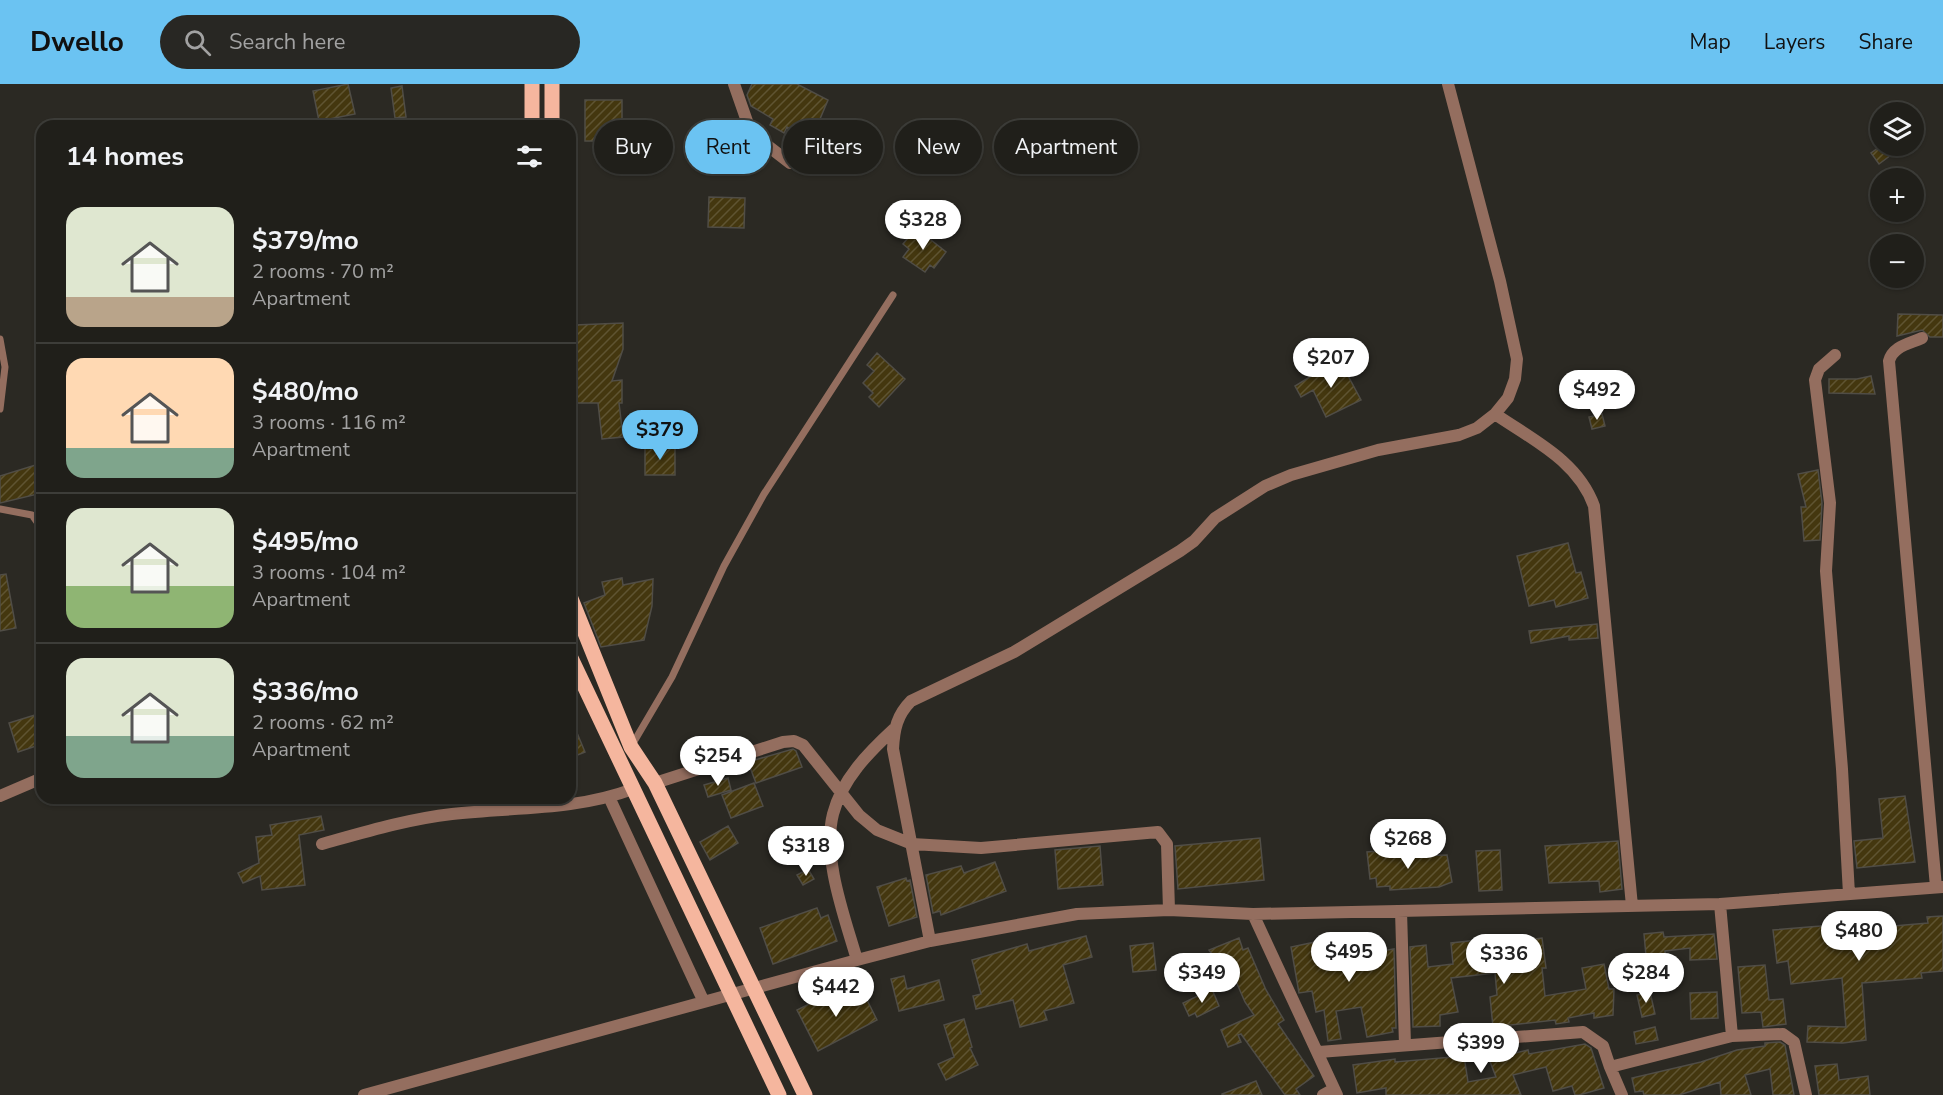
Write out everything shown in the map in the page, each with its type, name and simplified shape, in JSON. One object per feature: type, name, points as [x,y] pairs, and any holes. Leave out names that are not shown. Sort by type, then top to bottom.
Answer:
[{"type":"main road","points":[[532,84],[532,120]]},
{"type":"main road","points":[[552,84],[552,120]]},
{"type":"main road","points":[[576,611],[631,747],[655,783],[751,987],[805,1095]]},
{"type":"main road","points":[[576,669],[780,1095]]},
{"type":"street","points":[[734,84],[749,127],[759,139],[783,158]]},
{"type":"street","points":[[930,941],[892,749],[894,729],[902,710],[911,701],[1014,652],[1180,551],[1223,511],[1265,486],[1291,474],[1378,450],[1459,435],[1477,428],[1495,414],[1508,398],[1515,379],[1517,359],[1500,280],[1448,84]]},
{"type":"street","points":[[364,1095],[703,1000],[930,941],[1077,914],[1169,910],[1253,914],[1720,904],[1939,887],[1888,361],[1897,348],[1922,338]]},
{"type":"street","points":[[1836,355],[1819,369],[1815,380],[1830,503],[1826,571],[1842,770],[1849,894]]},
{"type":"street","points":[[1495,414],[1576,472],[1588,489],[1594,506],[1632,906]]},
{"type":"street","points":[[856,960],[835,881],[831,837],[833,814],[842,794],[865,757],[894,729]]},
{"type":"street","points":[[655,783],[783,742],[794,741],[803,745],[859,815],[877,830],[912,844],[981,848],[1158,832],[1167,844],[1169,910]]},
{"type":"street","points":[[0,796],[36,781]]},
{"type":"street","points":[[576,803],[609,798],[633,789]]},
{"type":"street","points":[[609,798],[703,1000]]},
{"type":"street","points":[[322,844],[414,820],[453,814],[525,811],[570,804]]},
{"type":"street","points":[[1720,904],[1732,1036]]},
{"type":"street","points":[[1401,911],[1405,1046]]},
{"type":"street","points":[[1253,914],[1336,1092],[1323,1095]]},
{"type":"street","points":[[1319,1052],[1582,1032],[1603,1046],[1622,1095]]},
{"type":"street","points":[[1610,1067],[1732,1036],[1783,1034],[1789,1036],[1794,1042],[1806,1095]]},
{"type":"lane","points":[[631,747],[672,677],[724,566],[764,494],[893,295]]},
{"type":"lane","points":[[0,339],[4,367],[0,409]]},
{"type":"lane","points":[[0,509],[32,515],[36,521]]},
{"type":"building","points":[[348,84],[355,114],[319,120],[313,91]]},
{"type":"building","points":[[752,84],[797,84],[828,100],[820,120],[783,120],[783,132],[771,126],[773,119],[751,106],[747,95]]},
{"type":"building","points":[[402,86],[406,117],[395,118],[391,88]]},
{"type":"building","points":[[585,100],[622,100],[622,120],[594,120],[594,141],[585,141]]},
{"type":"building","points":[[1873,156],[1890,156],[1879,164]]},
{"type":"building","points":[[709,197],[745,198],[744,228],[708,227]]},
{"type":"building","points":[[916,228],[946,252],[934,268],[930,265],[925,272],[903,257],[909,249],[903,244]]},
{"type":"building","points":[[1898,314],[1943,315],[1943,337],[1930,337],[1922,330],[1897,336]]},
{"type":"building","points":[[623,323],[623,349],[612,381],[622,380],[622,403],[619,403],[623,437],[602,439],[598,403],[577,403],[576,325]]},
{"type":"building","points":[[877,353],[905,379],[879,407],[869,397],[873,393],[863,383],[874,371],[867,365]]},
{"type":"building","points":[[1339,359],[1361,400],[1326,417],[1313,390],[1301,397],[1295,386]]},
{"type":"building","points":[[1622,371],[1626,391],[1588,400],[1583,380]]},
{"type":"building","points":[[1871,376],[1875,394],[1829,393],[1829,379],[1857,379]]},
{"type":"building","points":[[1602,414],[1605,426],[1592,429],[1589,417]]},
{"type":"building","points":[[645,447],[675,447],[675,475],[645,475]]},
{"type":"building","points":[[36,465],[36,494],[0,503],[0,476]]},
{"type":"building","points":[[1818,470],[1822,503],[1820,540],[1804,541],[1801,507],[1806,507],[1798,474]]},
{"type":"building","points":[[1568,543],[1576,573],[1581,572],[1588,598],[1556,607],[1554,600],[1529,606],[1517,556]]},
{"type":"building","points":[[6,574],[16,628],[0,631],[0,575]]},
{"type":"building","points":[[622,578],[623,585],[653,579],[652,606],[644,640],[601,647],[584,603],[605,595],[602,582]]},
{"type":"building","points":[[1597,624],[1598,638],[1569,640],[1569,636],[1531,643],[1529,631]]},
{"type":"building","points":[[35,715],[36,746],[18,752],[9,723]]},
{"type":"building","points":[[576,730],[585,752],[576,756]]},
{"type":"building","points":[[793,749],[802,767],[756,783],[748,762]]},
{"type":"building","points":[[728,778],[731,790],[708,797],[704,785]]},
{"type":"building","points":[[754,783],[763,806],[731,818],[722,795]]},
{"type":"building","points":[[1905,796],[1915,862],[1857,868],[1854,841],[1883,838],[1879,799]]},
{"type":"building","points":[[321,816],[324,830],[299,835],[305,885],[262,890],[260,876],[243,883],[238,873],[259,863],[256,837],[272,835],[270,825]]},
{"type":"building","points":[[728,826],[738,843],[710,860],[700,842]]},
{"type":"building","points":[[1260,838],[1264,880],[1178,889],[1175,846]]},
{"type":"building","points":[[1618,841],[1622,889],[1600,892],[1599,881],[1549,883],[1545,846]]},
{"type":"building","points":[[1100,846],[1103,885],[1058,889],[1055,850]]},
{"type":"building","points":[[1399,849],[1400,856],[1447,855],[1452,882],[1439,887],[1390,890],[1390,886],[1377,887],[1376,878],[1370,879],[1367,852]]},
{"type":"building","points":[[1500,850],[1502,890],[1479,891],[1476,851]]},
{"type":"building","points":[[995,862],[1006,891],[941,915],[940,911],[933,913],[926,875],[961,866],[964,873]]},
{"type":"building","points":[[808,869],[814,879],[803,885],[797,875]]},
{"type":"building","points":[[906,878],[907,881],[910,880],[917,917],[889,926],[877,887]]},
{"type":"building","points":[[817,908],[821,918],[828,915],[837,941],[773,964],[760,928]]},
{"type":"building","points":[[1943,916],[1943,971],[1921,973],[1922,978],[1862,983],[1866,1040],[1843,1043],[1807,1042],[1808,1026],[1846,1027],[1842,978],[1791,984],[1788,961],[1777,963],[1773,930],[1858,923],[1858,920],[1881,918],[1882,927],[1928,923],[1927,917]]},
{"type":"building","points":[[1663,932],[1664,937],[1714,934],[1717,959],[1690,960],[1690,948],[1665,951],[1666,965],[1647,967],[1644,934]]},
{"type":"building","points":[[1086,936],[1092,957],[1063,965],[1074,1003],[1044,1011],[1047,1020],[1020,1027],[1013,1000],[976,1009],[973,996],[981,994],[972,960],[1027,944],[1029,951]]},
{"type":"building","points":[[1239,938],[1243,950],[1248,948],[1266,990],[1284,1020],[1278,1024],[1314,1076],[1296,1089],[1300,1095],[1285,1095],[1241,1034],[1238,1035],[1241,1042],[1228,1047],[1221,1030],[1254,1015],[1245,1002],[1231,970],[1225,973],[1209,950]]},
{"type":"building","points":[[1355,938],[1357,948],[1380,943],[1382,951],[1394,949],[1396,1028],[1392,1028],[1393,1032],[1367,1037],[1361,1007],[1336,1011],[1341,1039],[1328,1041],[1324,1010],[1316,1012],[1312,991],[1299,993],[1291,947],[1320,941],[1321,946]]},
{"type":"building","points":[[1542,938],[1546,968],[1542,968],[1545,996],[1586,989],[1582,968],[1604,964],[1609,989],[1614,989],[1613,1015],[1594,1018],[1594,1013],[1568,1018],[1569,1022],[1556,1024],[1555,1020],[1493,1027],[1490,997],[1497,995],[1495,973],[1451,978],[1458,1012],[1440,1015],[1440,1026],[1413,1027],[1410,947],[1426,945],[1428,967],[1453,964],[1451,943],[1487,939],[1487,945]]},
{"type":"building","points":[[1153,943],[1156,970],[1133,972],[1130,946]]},
{"type":"building","points":[[1765,965],[1769,1000],[1783,999],[1786,1024],[1763,1027],[1761,1012],[1742,1013],[1738,967]]},
{"type":"building","points":[[904,976],[907,989],[939,980],[944,1000],[899,1011],[891,979]]},
{"type":"building","points":[[853,989],[858,1000],[865,996],[877,1020],[818,1051],[797,1010],[825,996],[827,1000]]},
{"type":"building","points":[[1212,989],[1219,1006],[1197,1017],[1195,1013],[1189,1016],[1183,1003]]},
{"type":"building","points":[[1650,992],[1655,1014],[1642,1017],[1637,995]]},
{"type":"building","points":[[1717,992],[1718,1018],[1691,1019],[1690,993]]},
{"type":"building","points":[[964,1019],[972,1047],[970,1048],[978,1065],[946,1080],[938,1064],[954,1057],[944,1025]]},
{"type":"building","points":[[1655,1027],[1658,1040],[1636,1044],[1634,1032]]},
{"type":"building","points":[[1780,1042],[1785,1045],[1794,1095],[1773,1095],[1770,1069],[1745,1075],[1751,1095],[1721,1095],[1720,1082],[1679,1095],[1644,1095],[1643,1091],[1635,1092],[1632,1078],[1701,1062],[1737,1050],[1765,1046],[1765,1043]]},
{"type":"building","points":[[1585,1044],[1591,1048],[1604,1088],[1579,1095],[1575,1095],[1572,1086],[1553,1091],[1546,1067],[1513,1075],[1521,1095],[1386,1095],[1386,1088],[1357,1093],[1353,1065],[1395,1059],[1395,1062],[1464,1056],[1468,1082],[1496,1077],[1489,1059],[1528,1050],[1529,1054]]},
{"type":"building","points":[[1837,1064],[1839,1080],[1868,1076],[1870,1095],[1819,1095],[1815,1066]]},
{"type":"building","points":[[1256,1081],[1262,1095],[1222,1095],[1222,1094]]}]
